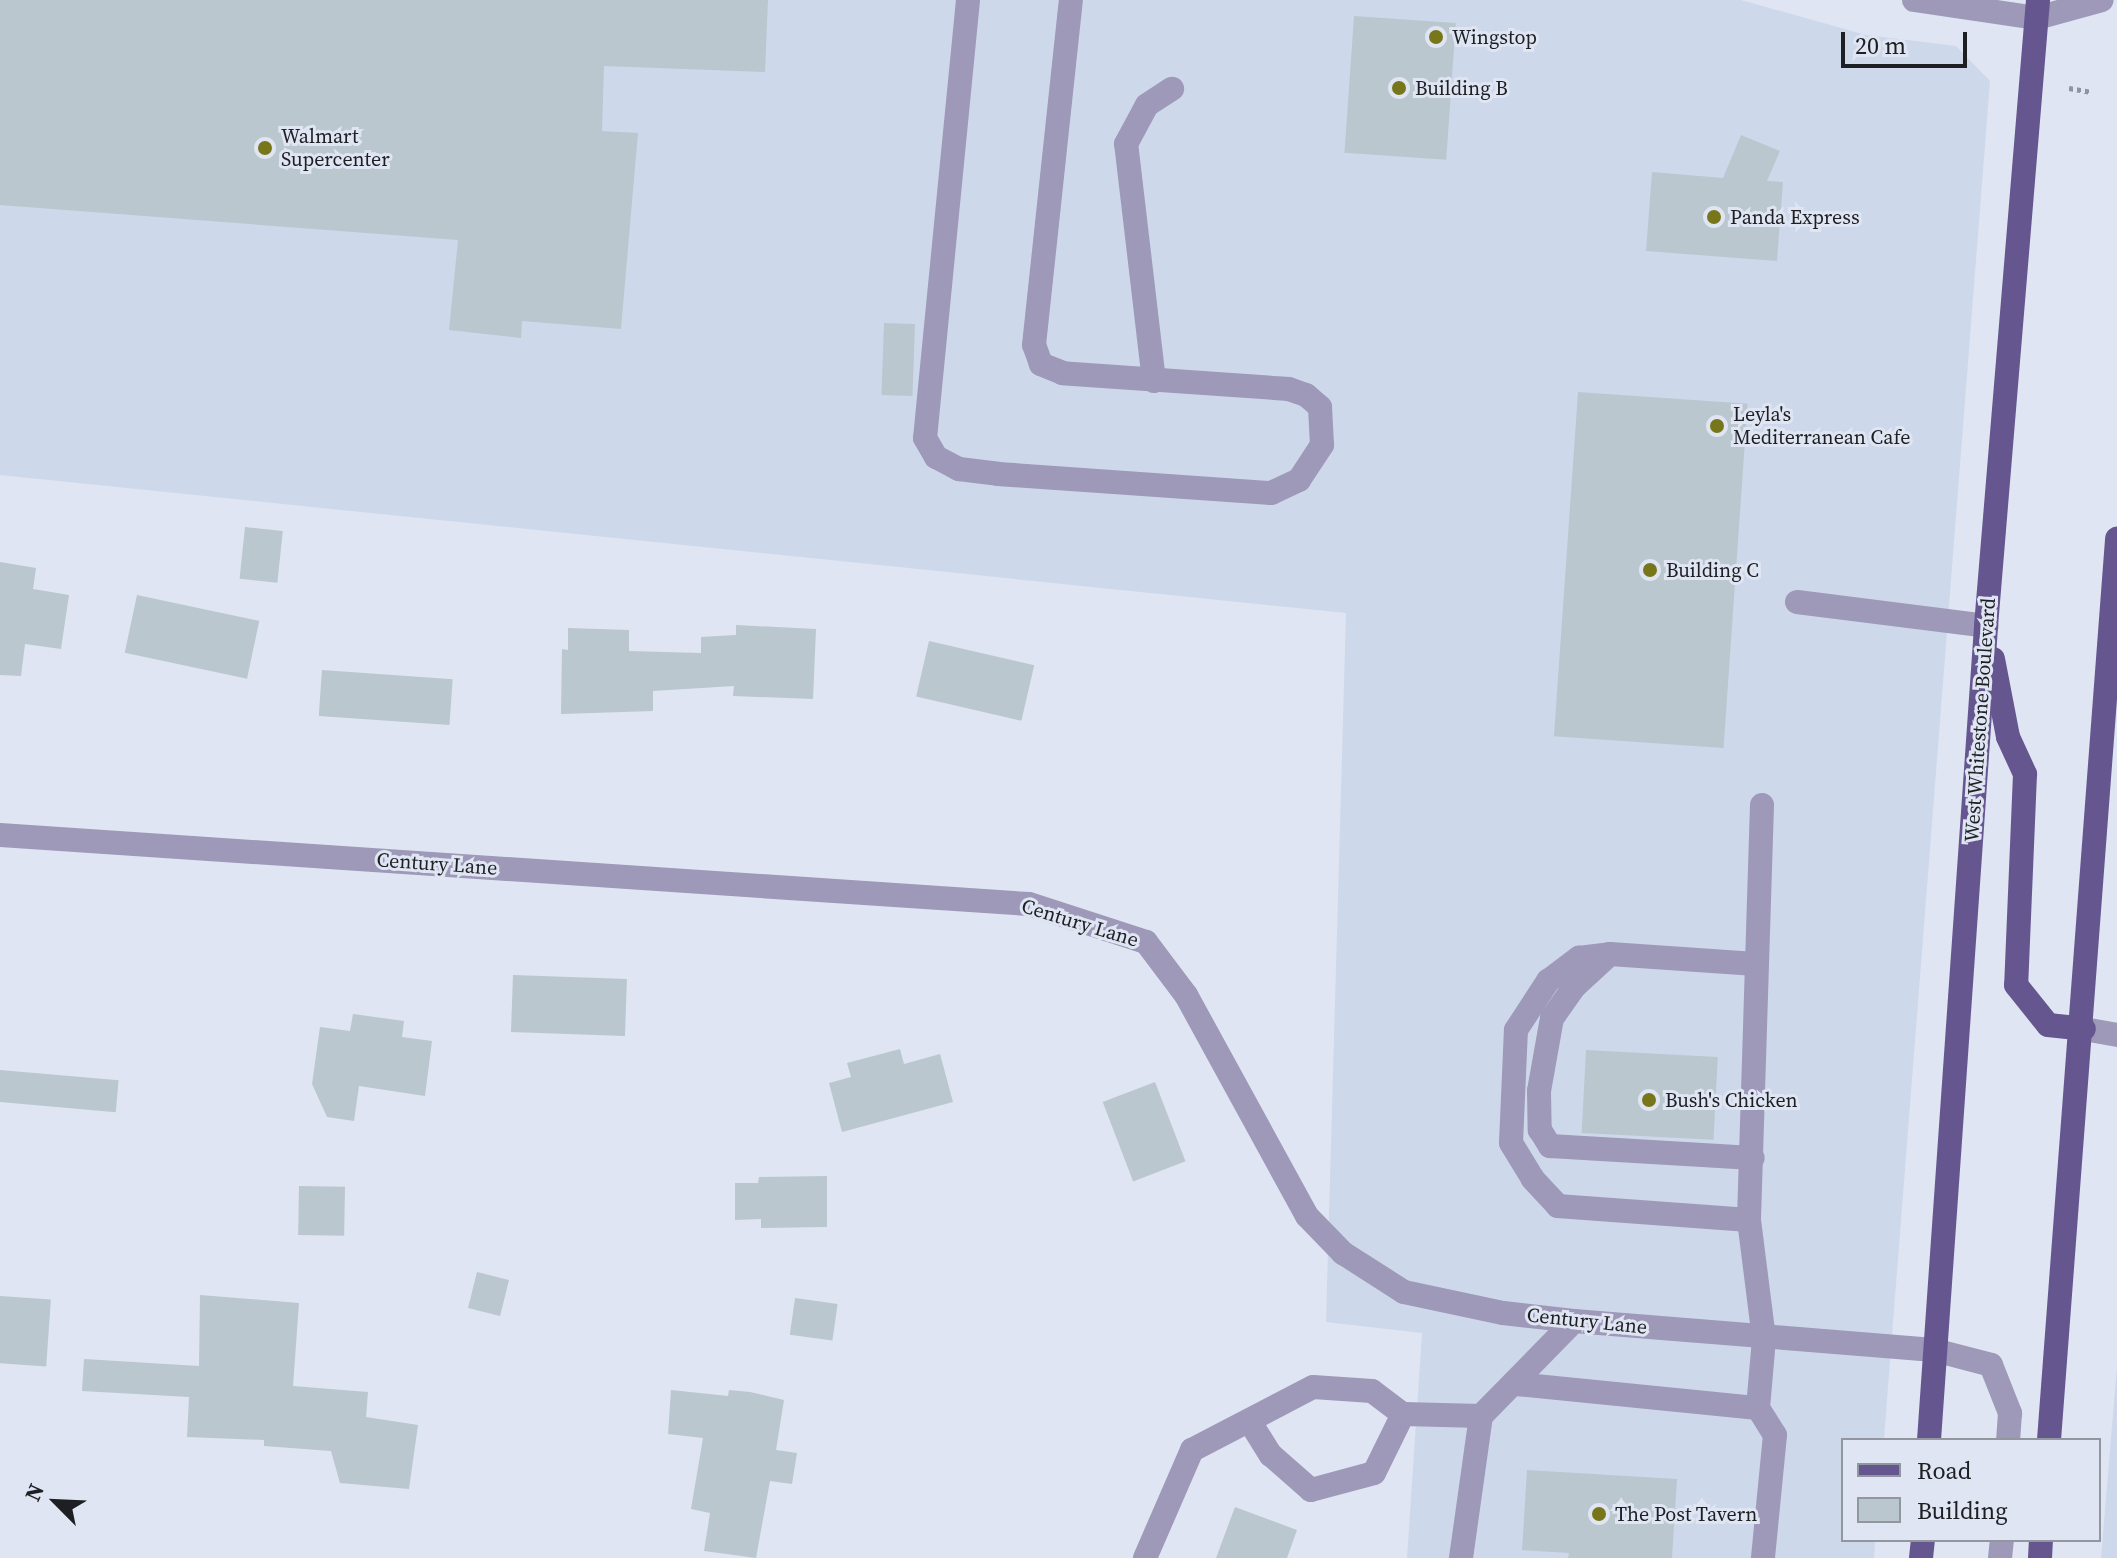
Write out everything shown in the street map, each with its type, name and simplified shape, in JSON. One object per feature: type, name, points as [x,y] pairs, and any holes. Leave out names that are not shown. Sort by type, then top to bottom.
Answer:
[{"type":"main road","name":"West Whitestone Boulevard","points":[[1929,1438],[1986,626],[2038,9]]},
{"type":"main road","points":[[2049,1438],[2084,1029],[2117,539]]},
{"type":"main road","points":[[1986,626],[2008,737],[2025,774],[2016,985],[2048,1025],[2084,1029]]},
{"type":"street","points":[[968,0],[925,438],[936,457],[959,469],[998,474],[1271,493],[1299,480],[1313,466],[1324,425],[1320,407],[1306,395],[1289,389],[1063,373],[1041,364],[1034,345],[1071,0]]},
{"type":"street","points":[[1914,0],[2038,9],[2102,0]]},
{"type":"street","points":[[1154,381],[1126,144],[1147,105],[1172,89]]},
{"type":"street","points":[[1797,602],[1986,626]]},
{"type":"street","points":[[1762,805],[1749,1220],[1764,1339],[1758,1408],[1775,1435],[1763,1558]]},
{"type":"street","name":"Century Lane","points":[[0,835],[1029,904],[1146,942],[1186,995],[1307,1216],[1343,1253],[1404,1292],[1574,1321],[1764,1339],[1934,1350],[1991,1365],[2010,1413],[2008,1438]]},
{"type":"street","points":[[1749,1220],[1558,1206],[1533,1179],[1511,1143],[1516,1030],[1548,981],[1579,958],[1610,954],[1756,964]]},
{"type":"street","points":[[1610,954],[1574,987],[1552,1018],[1539,1091],[1540,1130],[1550,1146],[1753,1158]]},
{"type":"street","points":[[2084,1029],[2117,1035]]},
{"type":"street","points":[[1461,1558],[1481,1416],[1516,1384],[1574,1321]]},
{"type":"street","points":[[1516,1384],[1758,1408]]},
{"type":"street","points":[[1145,1558],[1192,1450],[1313,1387],[1372,1391],[1403,1414],[1481,1416]]},
{"type":"street","points":[[1250,1422],[1271,1455],[1311,1490],[1374,1473],[1403,1414]]},
{"type":"path","points":[[2069,88],[2092,92]]},
{"type":"shaded area","points":[[0,0],[1741,0],[1866,35],[1956,46],[1990,81],[1884,1438],[1841,1438],[1841,1542],[1875,1542],[1874,1558],[1407,1558],[1422,1333],[1326,1322],[1346,613],[0,475]]},
{"type":"shaded area","points":[[2117,1366],[2117,1558],[2101,1558]]},
{"type":"building","name":"Walmart Supercenter","points":[[0,0],[768,0],[765,72],[604,66],[602,131],[638,133],[621,329],[522,321],[521,338],[449,330],[458,240],[0,205]]},
{"type":"building","name":"Building B","points":[[1354,16],[1456,23],[1446,160],[1344,153]]},
{"type":"building","name":"Panda Express","points":[[1741,135],[1780,151],[1767,181],[1783,182],[1777,261],[1646,251],[1652,172],[1723,178]]},
{"type":"building","points":[[884,323],[915,324],[912,396],[881,395]]},
{"type":"building","name":"Building C","points":[[1578,392],[1748,404],[1724,748],[1554,736]]},
{"type":"building","points":[[245,527],[283,531],[277,583],[240,579]]},
{"type":"building","points":[[0,562],[36,568],[33,589],[69,595],[61,649],[25,644],[21,676],[0,675]]},
{"type":"building","points":[[137,595],[259,621],[247,679],[125,653]]},
{"type":"building","points":[[736,625],[816,629],[813,699],[733,696],[734,686],[653,691],[653,711],[561,714],[562,649],[568,650],[568,628],[629,630],[629,651],[701,653],[701,637],[736,635]]},
{"type":"building","points":[[929,641],[1034,665],[1021,721],[916,697]]},
{"type":"building","points":[[322,670],[453,679],[449,725],[319,716]]},
{"type":"building","points":[[513,975],[627,979],[625,1036],[511,1032]]},
{"type":"building","points":[[353,1014],[404,1021],[402,1037],[432,1041],[425,1096],[359,1086],[354,1121],[327,1117],[312,1084],[320,1027],[350,1031]]},
{"type":"building","points":[[900,1049],[904,1064],[940,1054],[953,1102],[842,1132],[829,1083],[851,1077],[847,1063]]},
{"type":"building","name":"Bush's Chicken","points":[[1586,1050],[1718,1057],[1713,1140],[1582,1133]]},
{"type":"building","points":[[0,1070],[119,1080],[116,1112],[0,1102]]},
{"type":"building","points":[[1155,1082],[1185,1161],[1133,1181],[1103,1102]]},
{"type":"building","points":[[827,1176],[827,1227],[761,1228],[761,1219],[735,1220],[735,1183],[758,1183],[759,1177]]},
{"type":"building","points":[[299,1186],[345,1187],[344,1236],[298,1235]]},
{"type":"building","points":[[477,1272],[509,1280],[500,1316],[468,1308]]},
{"type":"building","points":[[200,1295],[299,1303],[293,1386],[368,1392],[366,1417],[418,1425],[409,1489],[340,1483],[331,1451],[264,1446],[264,1440],[187,1437],[189,1397],[82,1391],[84,1359],[199,1366]]},
{"type":"building","points":[[0,1296],[51,1300],[46,1366],[0,1363]]},
{"type":"building","points":[[795,1298],[838,1304],[832,1341],[790,1335]]},
{"type":"building","points":[[671,1390],[728,1396],[729,1390],[784,1400],[776,1450],[797,1453],[792,1484],[770,1481],[756,1558],[704,1551],[710,1513],[691,1509],[703,1438],[668,1434]]},
{"type":"building","name":"The Post Tavern","points":[[1527,1470],[1677,1479],[1672,1558],[1568,1558],[1569,1553],[1522,1550]]},
{"type":"building","points":[[1235,1507],[1297,1530],[1287,1558],[1216,1558]]},
{"type":"place","name":"Wingstop","points":[[1436,37]]},
{"type":"place","name":"Building B","points":[[1399,88]]},
{"type":"place","name":"Walmart Supercenter","points":[[265,148]]},
{"type":"place","name":"Panda Express","points":[[1714,217]]},
{"type":"place","name":"Leyla's Mediterranean Cafe","points":[[1717,426]]},
{"type":"place","name":"Building C","points":[[1650,570]]},
{"type":"place","name":"Bush's Chicken","points":[[1649,1100]]},
{"type":"place","name":"The Post Tavern","points":[[1599,1514]]}]
